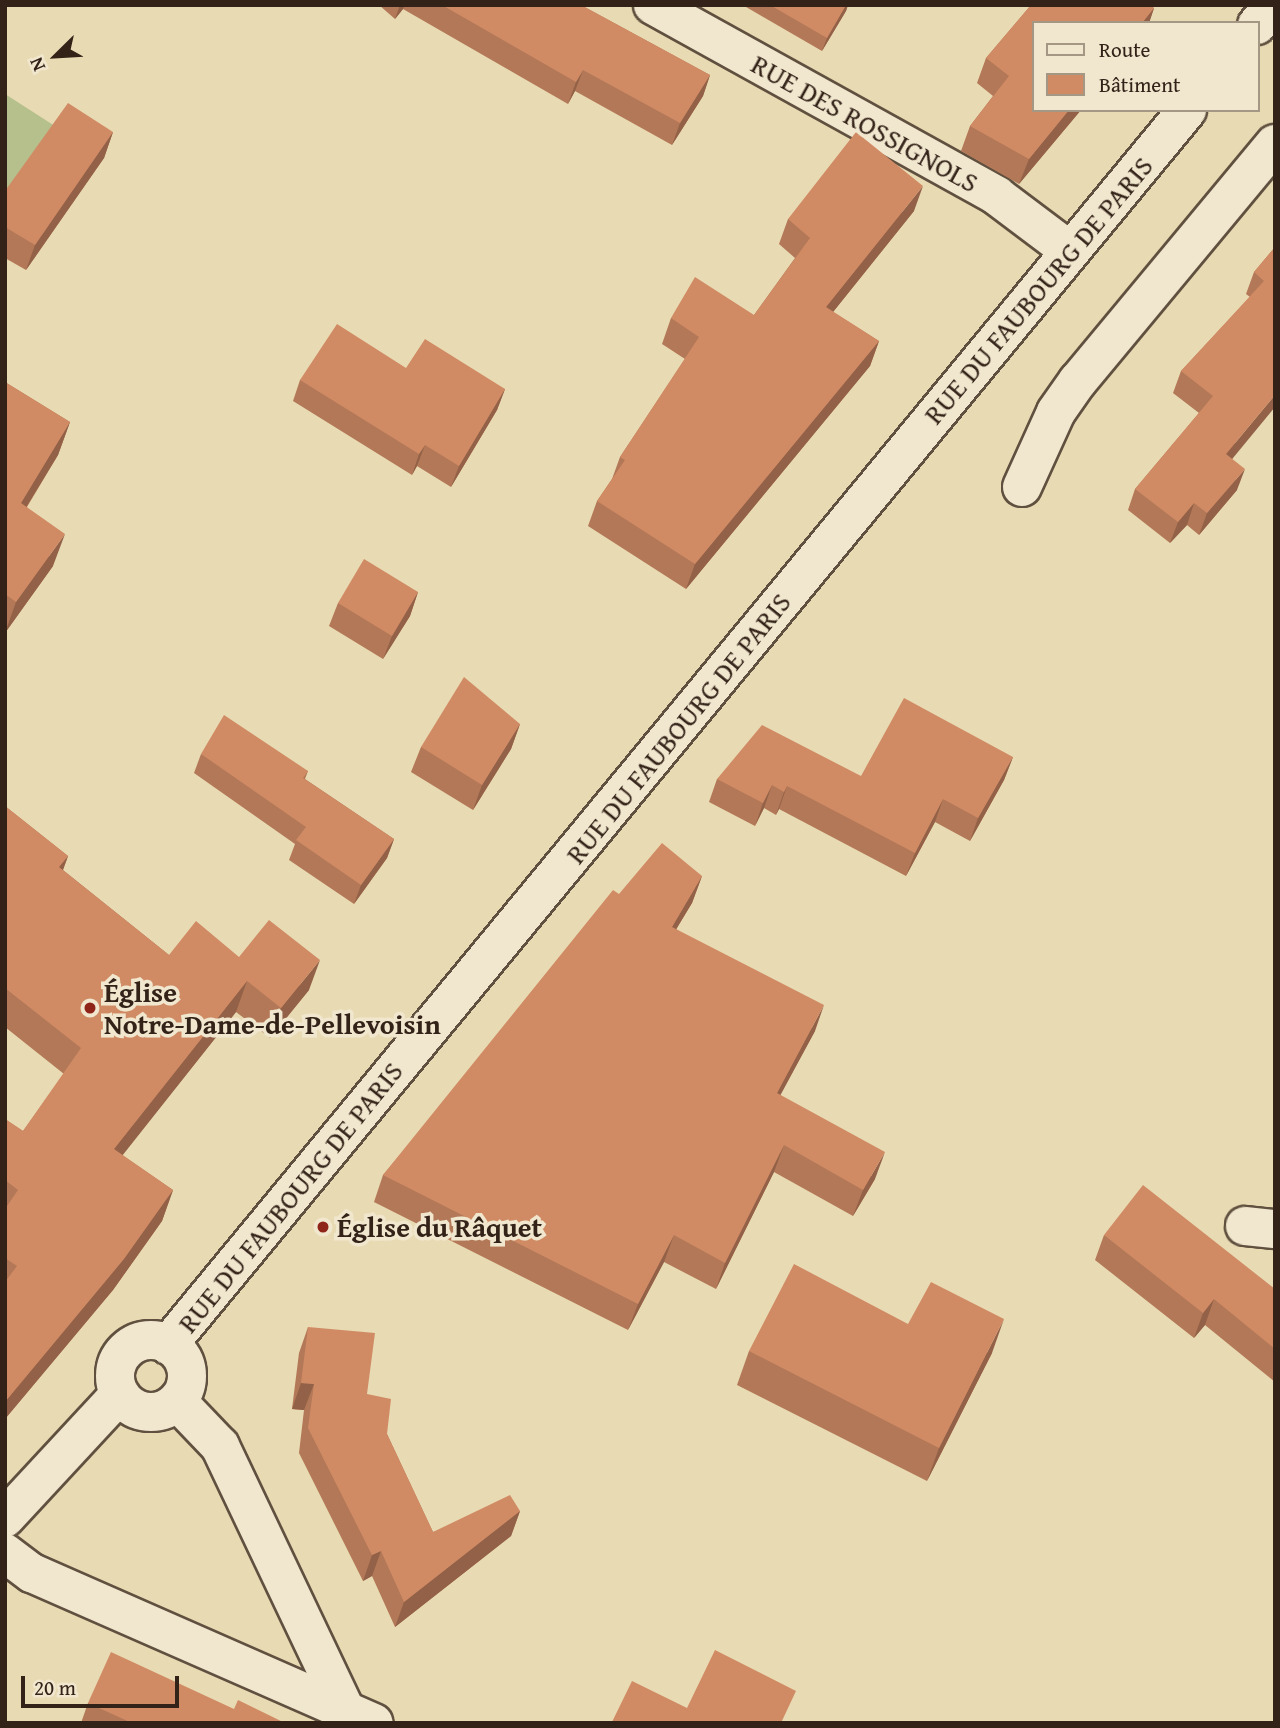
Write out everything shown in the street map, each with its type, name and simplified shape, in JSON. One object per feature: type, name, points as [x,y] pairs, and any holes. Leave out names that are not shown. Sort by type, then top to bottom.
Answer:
[{"type":"main road","name":"RUE DES ROSSIGNOLS","points":[[653,5],[997,196],[1070,251]]},
{"type":"main road","points":[[1259,22],[1273,5]]},
{"type":"main road","name":"RUE DU FAUBOURG DE PARIS","points":[[168,1345],[1185,112]]},
{"type":"main road","points":[[1022,487],[1056,412],[1071,391],[1275,144]]},
{"type":"main road","points":[[145,1340],[168,1345],[178,1352],[187,1370],[185,1390],[177,1401],[147,1411],[134,1407],[120,1394],[115,1376],[123,1353],[145,1340]]},
{"type":"main road","points":[[5,1518],[120,1394]]},
{"type":"main road","points":[[177,1401],[220,1446],[357,1718]]},
{"type":"main road","points":[[5,1553],[32,1573],[357,1718]]},
{"type":"green space","points":[[5,94],[58,128],[5,203]]},
{"type":"building","points":[[442,5],[581,5],[710,75],[680,123],[583,70],[576,82]]},
{"type":"building","points":[[770,5],[846,5],[827,38]]},
{"type":"building","points":[[1031,5],[1150,5],[1154,8],[1144,21],[1032,21],[1032,112],[1067,112],[1029,159],[970,126],[1009,76],[986,58]]},
{"type":"building","points":[[68,103],[113,132],[35,245],[5,227],[5,191]]},
{"type":"building","points":[[856,132],[923,186],[826,307],[879,341],[695,564],[597,501],[625,460],[620,457],[699,337],[671,318],[695,277],[754,315],[810,238],[788,219]]},
{"type":"building","points":[[1275,247],[1275,395],[1226,454],[1245,469],[1207,513],[1194,503],[1178,522],[1135,489],[1213,396],[1181,371],[1264,281],[1254,272]]},
{"type":"building","points":[[337,324],[406,368],[425,339],[505,389],[459,466],[425,445],[419,454],[300,380]]},
{"type":"building","points":[[5,382],[70,422],[21,503],[65,534],[16,602],[5,594]]},
{"type":"building","points":[[364,559],[418,592],[392,636],[338,603]]},
{"type":"building","points":[[464,677],[520,724],[482,785],[421,747]]},
{"type":"building","points":[[904,698],[1013,757],[978,818],[943,799],[915,853],[787,786],[784,792],[772,785],[763,803],[717,779],[762,725],[861,776]]},
{"type":"building","points":[[224,715],[308,771],[303,778],[394,839],[361,885],[296,840],[306,827],[201,754]]},
{"type":"building","points":[[5,806],[68,856],[59,867],[169,955],[196,921],[239,957],[269,920],[320,960],[281,1008],[247,981],[114,1149],[173,1190],[124,1259],[5,1402],[5,1282],[17,1266],[5,1258],[5,1209],[18,1190],[5,1180],[5,1119],[23,1131],[81,1048],[5,988]]},
{"type":"building","points":[[662,843],[702,876],[672,927],[824,1005],[777,1093],[885,1152],[863,1190],[784,1145],[725,1263],[674,1235],[638,1304],[383,1175],[613,890],[619,894]]},
{"type":"building","points":[[1143,1185],[1275,1289],[1275,1349],[1214,1299],[1203,1313],[1104,1235]]},
{"type":"building","points":[[794,1264],[908,1324],[931,1282],[1004,1319],[939,1448],[749,1351]]},
{"type":"building","points":[[308,1327],[375,1333],[367,1394],[391,1399],[387,1434],[433,1532],[510,1495],[520,1511],[404,1602],[381,1551],[372,1555],[308,1428],[314,1384],[301,1383]]},
{"type":"building","points":[[715,1650],[796,1691],[781,1723],[612,1722],[632,1681],[687,1708]]},
{"type":"building","points":[[111,1652],[234,1709],[238,1700],[285,1723],[132,1723],[88,1703]]},
{"type":"place","name":"Église Notre-Dame-de-Pellevoisin","points":[[90,1008]]},
{"type":"place","name":"Église du Râquet","points":[[323,1227]]}]
